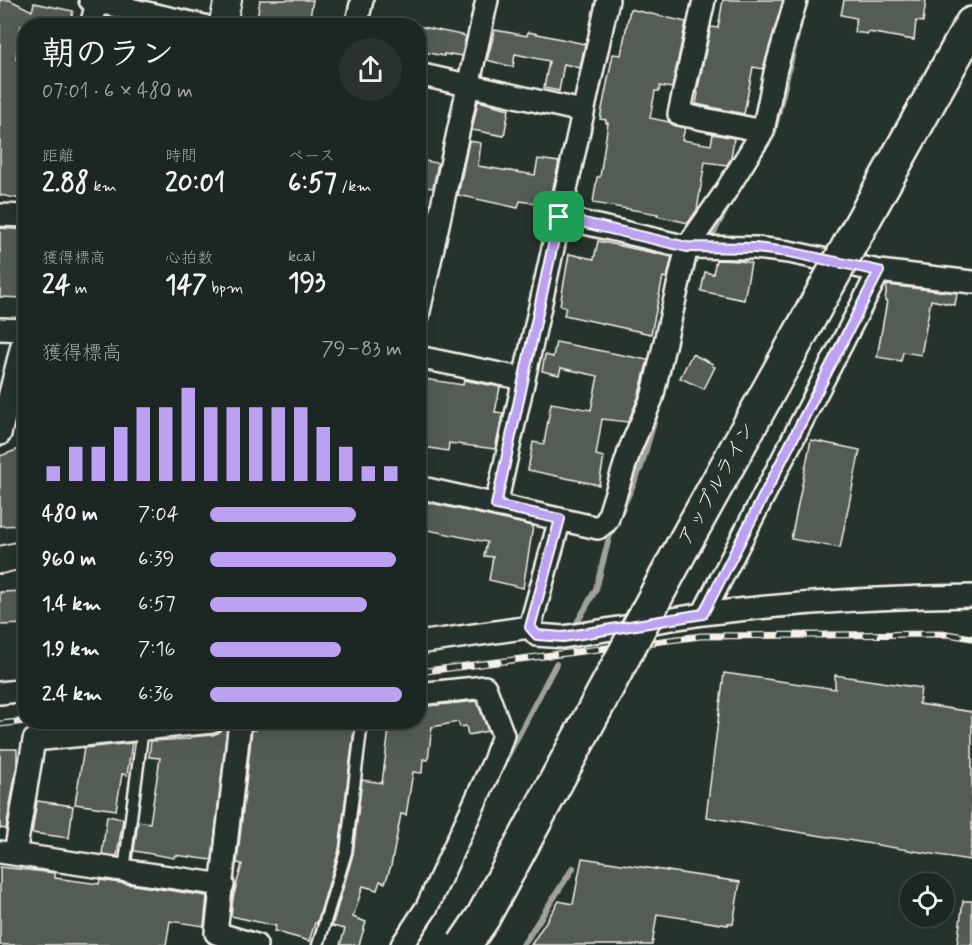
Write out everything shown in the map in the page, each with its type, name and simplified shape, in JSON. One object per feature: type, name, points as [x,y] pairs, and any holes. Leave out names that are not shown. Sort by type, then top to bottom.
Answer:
[{"type":"highway","name":"アップルライン","points":[[464,945],[483,917],[685,542],[972,24]]},
{"type":"street","points":[[224,18],[228,0]]},
{"type":"street","points":[[358,18],[362,0]]},
{"type":"street","points":[[426,280],[488,0]]},
{"type":"street","points":[[496,505],[608,0]]},
{"type":"street","points":[[704,0],[679,114],[763,131]]},
{"type":"street","points":[[426,489],[598,528],[607,521],[630,449],[652,398],[687,247],[724,194],[763,131],[776,68],[796,0]]},
{"type":"street","points":[[92,18],[93,1],[168,18]]},
{"type":"street","points":[[426,76],[582,111]]},
{"type":"street","points":[[0,215],[18,216]]},
{"type":"street","points":[[559,217],[687,247],[755,248],[789,252],[879,271],[972,282]]},
{"type":"street","points":[[703,614],[879,271]]},
{"type":"street","points":[[0,330],[18,330]]},
{"type":"street","points":[[0,434],[18,359]]},
{"type":"street","points":[[426,359],[524,379]]},
{"type":"street","points":[[530,627],[560,519]]},
{"type":"street","points":[[0,560],[18,556]]},
{"type":"street","points":[[530,627],[537,635],[563,637],[760,607],[890,597],[972,596]]},
{"type":"street","points":[[426,642],[530,627]]},
{"type":"street","points":[[402,945],[427,907],[494,761],[502,735],[485,687],[426,693]]},
{"type":"street","points":[[0,693],[18,691]]},
{"type":"street","points":[[134,729],[34,740],[7,853],[223,885]]},
{"type":"street","points":[[239,729],[215,939],[256,945]]},
{"type":"lane","points":[[124,870],[143,729]]},
{"type":"lane","points":[[318,945],[346,852],[361,729]]},
{"type":"building","points":[[0,0],[10,0],[32,11],[34,3],[73,11],[72,18],[18,18],[16,59],[18,59],[18,198],[0,195]]},
{"type":"building","points":[[260,0],[313,0],[310,18],[257,18]]},
{"type":"building","points":[[723,0],[783,0],[763,69],[753,67],[744,114],[696,104],[711,27],[718,28]]},
{"type":"building","points":[[844,0],[926,0],[923,22],[916,21],[914,40],[868,32],[868,34],[854,32],[856,18],[841,15]]},
{"type":"building","points":[[630,9],[686,22],[672,88],[660,86],[659,91],[655,91],[650,118],[685,128],[682,140],[711,145],[713,134],[734,138],[731,158],[727,165],[705,162],[697,210],[688,223],[657,216],[658,214],[593,203],[597,177],[600,177],[608,123],[600,119],[613,54],[621,55]]},
{"type":"building","points":[[426,28],[466,36],[462,56],[444,54],[444,56],[426,53]]},
{"type":"building","points":[[495,30],[527,36],[528,32],[585,44],[580,68],[564,64],[559,91],[544,88],[549,61],[515,54],[513,67],[487,60]]},
{"type":"building","points":[[478,101],[509,109],[504,136],[472,130]]},
{"type":"building","points":[[469,141],[481,143],[478,166],[535,175],[538,159],[559,162],[550,201],[547,201],[546,205],[520,201],[518,208],[458,195]]},
{"type":"building","points":[[426,161],[438,163],[433,188],[426,187]]},
{"type":"building","points":[[0,228],[18,229],[18,298],[0,297]]},
{"type":"building","points":[[598,241],[672,257],[667,278],[663,277],[651,334],[564,315],[566,307],[560,305],[569,254],[594,259]]},
{"type":"building","points":[[716,260],[751,263],[744,300],[701,291],[705,272],[713,274]]},
{"type":"building","points":[[887,285],[957,293],[955,305],[931,300],[921,355],[903,352],[901,361],[877,357],[887,301],[885,301]]},
{"type":"building","points":[[556,342],[648,360],[638,398],[628,422],[602,419],[596,455],[604,457],[599,485],[528,470],[533,442],[544,444],[551,403],[591,410],[598,376],[561,368],[559,375],[542,371],[545,355],[553,357]]},
{"type":"building","points":[[692,354],[715,367],[704,389],[680,378]]},
{"type":"building","points":[[426,379],[463,385],[464,380],[500,387],[495,412],[503,413],[495,449],[449,443],[448,451],[426,447]]},
{"type":"building","points":[[811,440],[860,450],[840,548],[791,539]]},
{"type":"building","points":[[18,449],[18,525],[0,526],[0,456]]},
{"type":"building","points":[[426,502],[533,526],[523,588],[489,580],[493,557],[484,556],[487,542],[426,530]]},
{"type":"building","points":[[18,591],[18,624],[0,625],[0,592]]},
{"type":"building","points":[[724,673],[835,689],[835,675],[921,688],[919,704],[972,712],[972,838],[969,860],[706,817]]},
{"type":"building","points":[[477,701],[488,731],[468,735],[466,726],[460,727],[458,722],[432,727],[428,760],[423,759],[422,773],[413,772],[406,815],[401,814],[391,866],[385,883],[380,881],[377,890],[363,886],[353,917],[366,922],[359,945],[340,945],[345,929],[332,926],[353,854],[362,780],[382,783],[389,729],[426,729],[426,706]]},
{"type":"building","points":[[222,729],[227,729],[212,860],[175,855],[174,858],[134,851],[138,821],[150,823],[160,758],[149,757],[151,741],[190,739],[190,737],[213,735]]},
{"type":"building","points":[[354,729],[339,850],[317,923],[315,923],[309,941],[274,931],[276,926],[231,916],[242,864],[237,863],[252,730]]},
{"type":"building","points":[[132,743],[127,775],[122,774],[116,810],[75,804],[84,748]]},
{"type":"building","points":[[0,749],[17,749],[17,765],[6,829],[0,828]]},
{"type":"building","points":[[37,801],[73,806],[69,838],[32,833]]},
{"type":"building","points":[[107,816],[123,819],[117,856],[102,854]]},
{"type":"building","points":[[582,858],[740,882],[733,924],[657,914],[652,945],[531,945],[559,901],[573,904]]},
{"type":"building","points":[[0,867],[55,873],[55,878],[99,884],[100,880],[207,896],[204,926],[170,921],[166,945],[0,945]]},
{"type":"building","points":[[963,901],[972,901],[972,945],[957,945]]},
{"type":"waterway","points":[[765,148],[773,135],[800,23]]},
{"type":"waterway","points":[[712,236],[730,202]]},
{"type":"waterway","points":[[668,372],[673,347]]},
{"type":"waterway","points":[[573,630],[596,589],[609,538],[641,467],[658,408]]},
{"type":"waterway","points":[[506,759],[556,664]]},
{"type":"waterway","points":[[523,945],[573,868]]},
{"type":"railway","points":[[426,671],[701,636],[947,634],[972,638]]},
{"type":"railway","points":[[0,724],[18,722]]},
{"type":"route","points":[[559,217],[687,247],[755,248],[789,252],[879,271],[703,614],[563,637],[537,635],[530,627],[560,519],[496,505],[559,217]]}]
